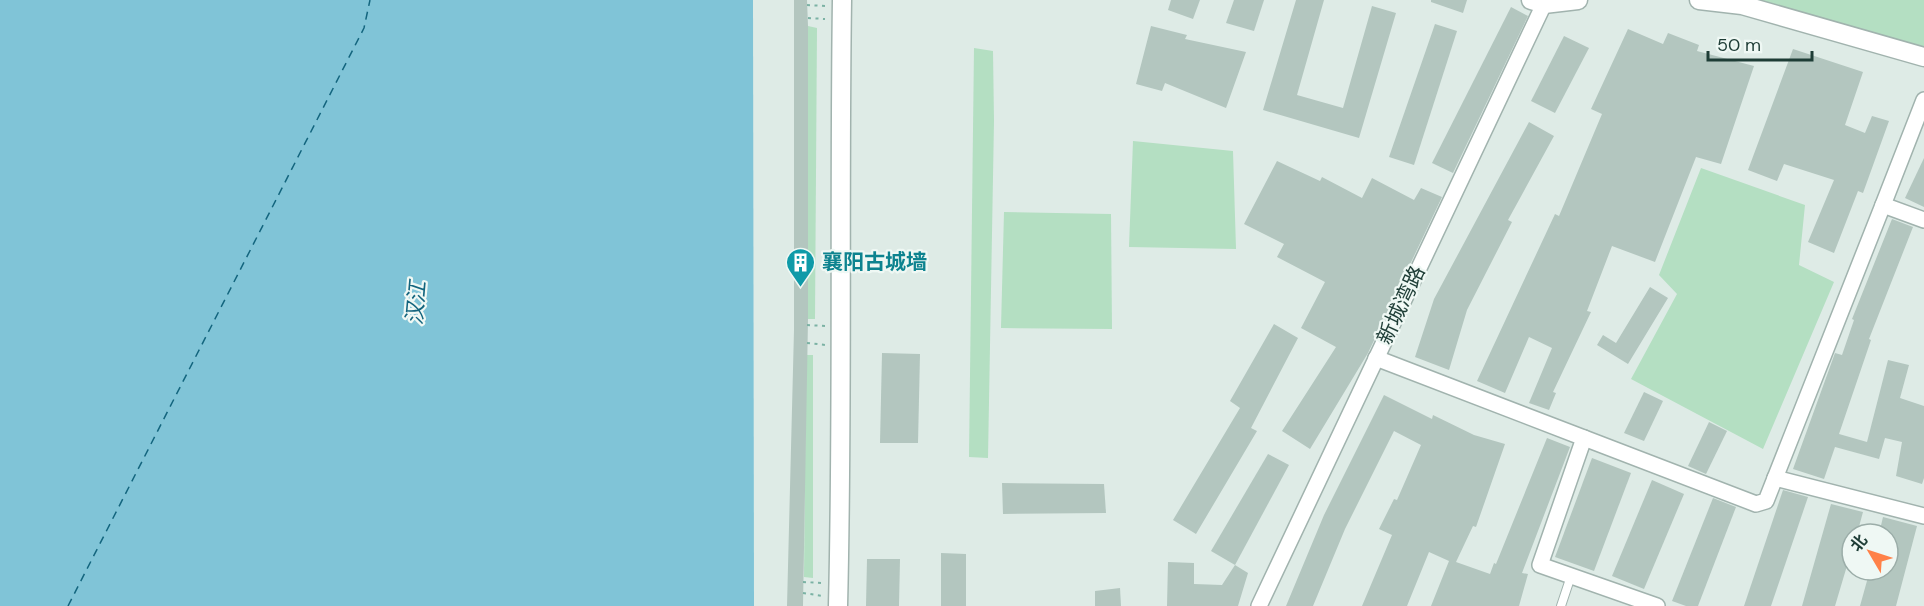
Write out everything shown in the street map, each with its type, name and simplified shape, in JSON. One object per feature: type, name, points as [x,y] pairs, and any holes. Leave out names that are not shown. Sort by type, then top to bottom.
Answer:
[{"type":"street","points":[[1537,2],[1578,0]]},
{"type":"street","points":[[1699,0],[1742,5],[1924,57]]},
{"type":"street","name":"新城湾路","points":[[1259,606],[1376,358],[1537,2]]},
{"type":"street","points":[[832,601],[842,459],[834,3]]},
{"type":"street","points":[[1376,358],[1756,504],[1766,501],[1924,100]]},
{"type":"street","points":[[1883,205],[1924,220]]},
{"type":"street","points":[[1584,438],[1540,565],[1657,606]]},
{"type":"street","points":[[1775,478],[1924,516]]},
{"type":"lane","points":[[1561,606],[1571,576]]},
{"type":"path","points":[[807,5],[834,3]]},
{"type":"path","points":[[807,18],[825,19]]},
{"type":"path","points":[[807,325],[826,326]]},
{"type":"path","points":[[807,343],[826,345]]},
{"type":"path","points":[[803,582],[826,583]]},
{"type":"path","points":[[803,593],[832,601]]},
{"type":"green space","points":[[1699,0],[1924,0],[1924,57]]},
{"type":"green space","points":[[808,26],[817,28],[815,319],[808,319]]},
{"type":"green space","points":[[974,48],[993,51],[994,121],[988,458],[969,457]]},
{"type":"green space","points":[[1133,141],[1233,151],[1236,249],[1129,247]]},
{"type":"green space","points":[[1701,168],[1805,205],[1799,265],[1834,282],[1763,449],[1631,379],[1677,294],[1659,275]]},
{"type":"green space","points":[[1004,212],[1111,214],[1112,329],[1001,328]]},
{"type":"green space","points":[[806,355],[813,355],[813,578],[804,577]]},
{"type":"water","name":"汉江","points":[[0,0],[753,0],[754,606],[0,606]]},
{"type":"building","name":"襄阳古城墙","points":[[794,0],[807,0],[808,26],[808,319],[803,606],[787,606],[794,330]]},
{"type":"building","points":[[1171,0],[1200,0],[1193,19],[1168,10]]},
{"type":"building","points":[[1234,0],[1264,0],[1254,31],[1226,23]]},
{"type":"building","points":[[1296,0],[1324,0],[1297,95],[1343,108],[1372,6],[1396,13],[1359,138],[1263,110]]},
{"type":"building","points":[[1431,0],[1467,0],[1463,13],[1431,2]]},
{"type":"building","points":[[1511,7],[1528,16],[1453,173],[1432,163]]},
{"type":"building","points":[[1435,24],[1457,31],[1414,165],[1389,157]]},
{"type":"building","points":[[1151,26],[1187,35],[1185,39],[1246,52],[1226,108],[1165,83],[1162,91],[1136,84]]},
{"type":"building","points":[[1628,29],[1663,44],[1668,33],[1699,45],[1697,51],[1754,66],[1721,164],[1696,157],[1655,262],[1612,246],[1587,311],[1591,312],[1553,392],[1556,393],[1549,410],[1529,403],[1552,348],[1529,337],[1505,393],[1477,381],[1555,214],[1559,216],[1602,114],[1591,109]]},
{"type":"building","points":[[1564,36],[1589,48],[1555,113],[1531,101]]},
{"type":"building","points":[[1793,49],[1863,72],[1845,125],[1865,133],[1872,116],[1889,121],[1863,193],[1858,191],[1834,253],[1808,242],[1834,180],[1784,164],[1777,181],[1748,170]]},
{"type":"building","points":[[1529,122],[1554,136],[1508,220],[1512,222],[1467,310],[1449,370],[1415,357],[1434,299]]},
{"type":"building","points":[[1924,158],[1924,207],[1905,198]]},
{"type":"building","points":[[1277,161],[1320,181],[1322,177],[1362,198],[1372,178],[1414,200],[1421,188],[1442,197],[1368,353],[1310,449],[1282,431],[1336,347],[1301,328],[1325,282],[1277,257],[1284,244],[1244,224]]},
{"type":"building","points":[[1892,219],[1913,227],[1869,339],[1871,340],[1839,434],[1867,442],[1888,360],[1909,365],[1900,398],[1924,406],[1924,478],[1922,484],[1896,476],[1902,442],[1885,438],[1879,459],[1835,447],[1824,479],[1793,469],[1835,353],[1842,355],[1854,320],[1852,319]]},
{"type":"building","points":[[1650,287],[1668,298],[1628,364],[1597,345],[1603,335],[1616,343]]},
{"type":"building","points":[[1274,324],[1298,338],[1251,428],[1257,431],[1196,534],[1173,520],[1240,408],[1230,401]]},
{"type":"building","points":[[882,353],[920,354],[918,443],[880,443]]},
{"type":"building","points":[[1644,392],[1663,401],[1644,441],[1624,433]]},
{"type":"building","points":[[1384,395],[1432,419],[1433,415],[1474,435],[1505,444],[1476,527],[1473,526],[1456,562],[1490,574],[1547,438],[1570,447],[1522,573],[1528,574],[1519,606],[1431,606],[1449,561],[1429,552],[1407,606],[1362,606],[1392,535],[1379,529],[1394,499],[1397,500],[1421,445],[1394,431],[1345,529],[1313,606],[1286,606],[1324,515]]},
{"type":"building","points":[[1709,422],[1727,431],[1706,474],[1688,466]]},
{"type":"building","points":[[1268,454],[1289,465],[1235,565],[1211,551]]},
{"type":"building","points":[[1592,458],[1631,473],[1594,571],[1555,557]]},
{"type":"building","points":[[1652,480],[1684,494],[1644,589],[1612,576]]},
{"type":"building","points":[[1002,483],[1104,484],[1106,513],[1003,514]]},
{"type":"building","points":[[1783,490],[1808,497],[1771,606],[1744,606]]},
{"type":"building","points":[[1713,498],[1736,507],[1698,606],[1686,606],[1672,601]]},
{"type":"building","points":[[1831,504],[1863,512],[1860,522],[1840,522],[1840,582],[1842,582],[1835,606],[1802,606]]},
{"type":"building","points":[[1883,517],[1917,526],[1896,606],[1860,606],[1867,582],[1900,582],[1900,522],[1882,522]]},
{"type":"building","points":[[941,553],[966,554],[966,606],[941,606]]},
{"type":"building","points":[[867,559],[900,559],[899,606],[866,606]]},
{"type":"building","points":[[1168,562],[1194,563],[1194,584],[1222,585],[1235,565],[1248,573],[1238,606],[1167,606]]},
{"type":"building","points":[[1120,588],[1121,606],[1095,606],[1095,591]]},
{"type":"ferry route","points":[[68,606],[364,28],[370,0]]},
{"type":"place","name":"襄阳古城墙","points":[[801,288]]}]
